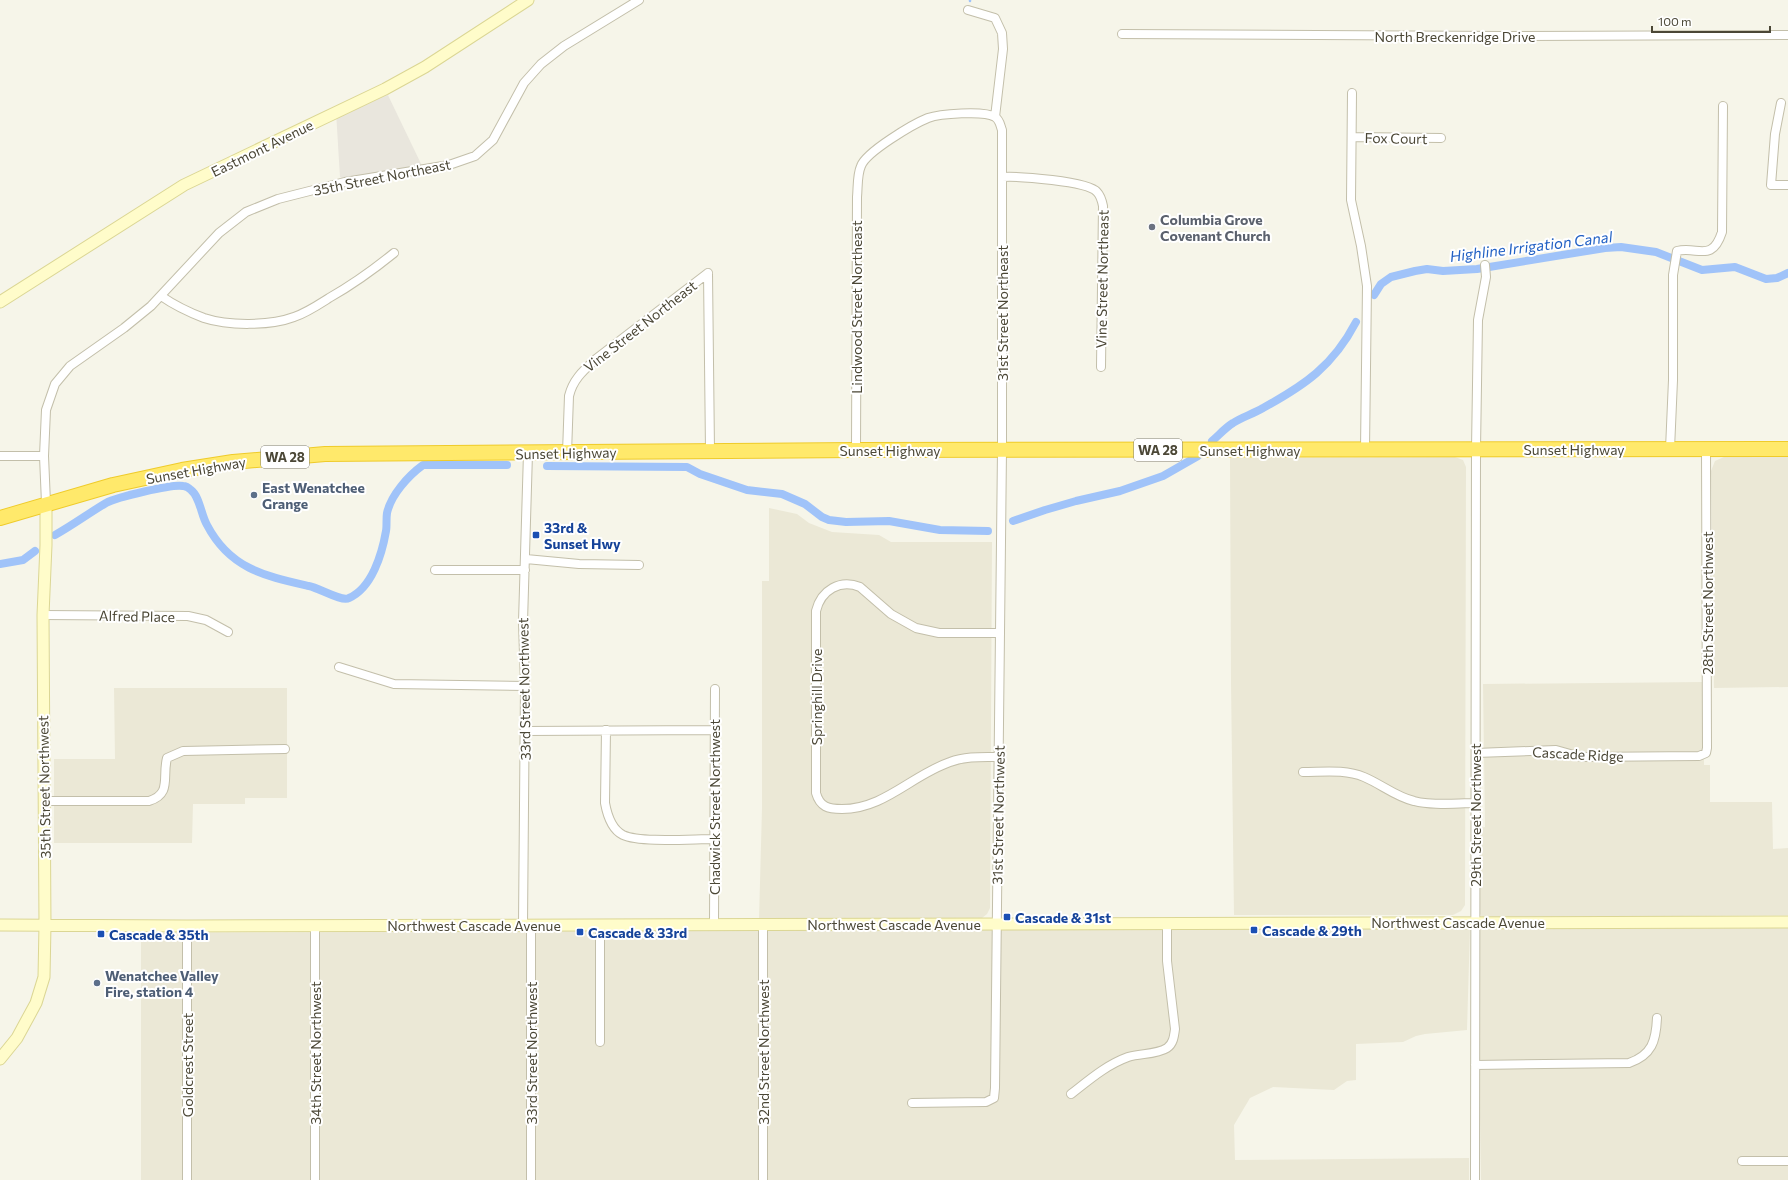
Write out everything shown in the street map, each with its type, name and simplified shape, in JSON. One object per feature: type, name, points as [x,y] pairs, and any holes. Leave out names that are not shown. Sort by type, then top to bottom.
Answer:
[{"type":"highway","name":"Sunset Highway","points":[[0,518],[46,503],[113,485],[182,470],[256,459],[325,454],[856,450],[1788,449]]},
{"type":"street","name":"Eastmont Avenue","points":[[0,302],[184,185],[404,78],[431,63],[528,0]]},
{"type":"street","name":"35th Street Northeast","points":[[46,503],[44,456],[46,410],[55,384],[70,366],[124,328],[151,306],[219,233],[246,212],[278,199],[345,182],[449,165],[475,156],[493,140],[524,83],[541,64],[564,46],[639,0]]},
{"type":"street","points":[[968,10],[995,18],[1002,33],[1003,49],[995,117],[999,121],[1002,130],[1002,177]]},
{"type":"street","name":"North Breckenridge Drive","points":[[1122,34],[1488,36],[1788,35]]},
{"type":"street","points":[[1352,93],[1351,200],[1361,246],[1366,282],[1367,346],[1365,449]]},
{"type":"street","points":[[1781,103],[1776,134],[1771,185],[1788,185]]},
{"type":"street","points":[[1670,449],[1673,380],[1674,258],[1677,252],[1684,250],[1698,252],[1710,250],[1718,243],[1722,232],[1723,106]]},
{"type":"street","name":"Lindwood Street Northeast","points":[[856,450],[857,197],[861,166],[873,152],[918,123],[930,118],[945,115],[986,114],[995,117]]},
{"type":"street","name":"Fox Court","points":[[1352,137],[1441,138]]},
{"type":"street","name":"Vine Street Northeast","points":[[1002,177],[1015,176],[1083,185],[1097,191],[1101,198],[1103,206],[1101,366]]},
{"type":"street","name":"31st Street Northeast","points":[[1002,177],[1002,450]]},
{"type":"street","points":[[161,296],[186,311],[206,318],[233,323],[266,324],[294,317],[315,307],[361,279],[394,253]]},
{"type":"street","name":"29th Street Northwest","points":[[1475,1180],[1474,922],[1476,803],[1476,449],[1478,320],[1486,277],[1485,265]]},
{"type":"street","name":"Vine Street Northeast","points":[[567,453],[569,396],[571,388],[580,374],[596,359],[708,273],[710,451]]},
{"type":"street","name":"28th Street Northwest","points":[[1704,755],[1707,748],[1706,449]]},
{"type":"street","name":"31st Street Northwest","points":[[912,1103],[986,1102],[994,1098],[1002,450]]},
{"type":"street","name":"33rd Street Northwest","points":[[528,453],[523,622],[531,1180]]},
{"type":"street","points":[[0,456],[44,456]]},
{"type":"street","name":"35th Street Northwest","points":[[0,1059],[17,1038],[36,1004],[44,977],[43,615],[46,503]]},
{"type":"street","points":[[526,559],[579,564],[638,565]]},
{"type":"street","points":[[435,570],[525,570]]},
{"type":"street","name":"Springhill Drive","points":[[998,757],[976,757],[950,762],[936,768],[882,799],[862,807],[850,809],[827,808],[822,805],[816,794],[816,611],[820,600],[827,591],[840,584],[855,585],[860,587],[903,622],[929,632],[1000,633]]},
{"type":"street","name":"Alfred Place","points":[[43,615],[188,616],[206,620],[228,632]]},
{"type":"street","points":[[339,667],[394,684],[525,686]]},
{"type":"street","name":"Chadwick Street Northwest","points":[[714,925],[713,838],[715,689]]},
{"type":"street","points":[[606,730],[605,803],[611,823],[621,834],[641,839],[713,838]]},
{"type":"street","points":[[525,731],[715,730]]},
{"type":"street","points":[[44,801],[149,801],[158,798],[164,792],[164,768],[167,758],[176,753],[183,751],[285,749]]},
{"type":"street","name":"Cascade Ridge","points":[[1476,753],[1556,750],[1581,757],[1704,755]]},
{"type":"street","points":[[1303,772],[1354,773],[1415,802],[1476,803]]},
{"type":"street","name":"Northwest Cascade Avenue","points":[[0,925],[315,926],[1788,922]]},
{"type":"street","points":[[1071,1094],[1112,1063],[1130,1057],[1160,1051],[1171,1044],[1174,1038],[1175,1030],[1167,961],[1167,924]]},
{"type":"street","points":[[600,925],[600,1042]]},
{"type":"street","name":"32nd Street Northwest","points":[[763,1180],[764,925]]},
{"type":"street","name":"Goldcrest Street","points":[[187,926],[187,1180]]},
{"type":"street","name":"34th Street Northwest","points":[[315,926],[315,1180]]},
{"type":"street","points":[[1475,1065],[1629,1063],[1638,1060],[1648,1052],[1657,1031],[1658,1018]]},
{"type":"street","points":[[1742,1161],[1788,1161]]},
{"type":"shaded area","points":[[385,89],[424,170],[345,182],[340,177],[336,112]]},
{"type":"shaded area","points":[[1455,457],[1463,460],[1466,467],[1465,905],[1461,911],[1453,915],[1234,915],[1230,458]]},
{"type":"shaded area","points":[[1724,457],[1788,457],[1788,687],[1714,688],[1711,471],[1715,461]]},
{"type":"shaded area","points":[[769,508],[797,514],[809,523],[832,532],[879,535],[891,542],[992,542],[990,908],[987,914],[982,918],[759,920],[762,808],[762,581],[769,581]]},
{"type":"shaded area","points":[[1703,682],[1704,765],[1710,765],[1710,802],[1772,802],[1773,849],[1788,848],[1788,915],[1486,918],[1481,916],[1479,911],[1480,828],[1485,827],[1483,684]]},
{"type":"shaded area","points":[[114,688],[287,688],[287,798],[245,798],[245,804],[193,804],[192,843],[54,843],[54,759],[115,759]]},
{"type":"shaded area","points":[[1477,927],[1788,927],[1788,1180],[1481,1180]]},
{"type":"shaded area","points":[[1470,928],[1467,1030],[1425,1034],[1403,1042],[1356,1044],[1356,1080],[1347,1081],[1334,1090],[1273,1087],[1250,1098],[1234,1125],[1235,1160],[1469,1158],[1469,1180],[141,1180],[141,933]]},
{"type":"waterway","name":"Highline Irrigation Canal","points":[[1374,295],[1381,284],[1391,277],[1415,271],[1427,269],[1443,271],[1477,269],[1605,248],[1621,247],[1656,252],[1702,270],[1735,267],[1766,279],[1777,278],[1788,273]]},
{"type":"waterway","name":"Highline Irrigation Canal","points":[[1212,441],[1233,423],[1278,400],[1317,373],[1338,351],[1356,322]]},
{"type":"waterway","name":"Highline Irrigation Canal","points":[[1013,521],[1076,501],[1120,491],[1163,476],[1198,456]]},
{"type":"waterway","name":"Highline Irrigation Canal","points":[[55,535],[112,500],[157,489],[184,486],[194,493],[205,521],[216,540],[226,552],[238,561],[263,574],[313,587],[346,599],[364,587],[375,569],[382,550],[389,506],[401,486],[417,469],[423,465],[507,465]]},
{"type":"waterway","name":"Highline Irrigation Canal","points":[[547,466],[687,467],[700,474],[747,490],[782,494],[805,504],[822,517],[829,520],[846,522],[889,521],[940,530],[988,531]]},
{"type":"waterway","name":"Highline Irrigation Canal","points":[[0,564],[23,560],[35,551]]},
{"type":"place","name":"Columbia Grove Covenant Church","points":[[1152,227]]},
{"type":"place","name":"East Wenatchee Grange","points":[[254,495]]},
{"type":"place","name":"33rd & Sunset Hwy","points":[[536,535]]},
{"type":"place","name":"Cascade & 31st","points":[[1007,917]]},
{"type":"place","name":"Cascade & 29th","points":[[1254,930]]},
{"type":"place","name":"Cascade & 33rd","points":[[580,932]]},
{"type":"place","name":"Cascade & 35th","points":[[101,934]]},
{"type":"place","name":"Wenatchee Valley Fire, station 4","points":[[97,983]]}]
